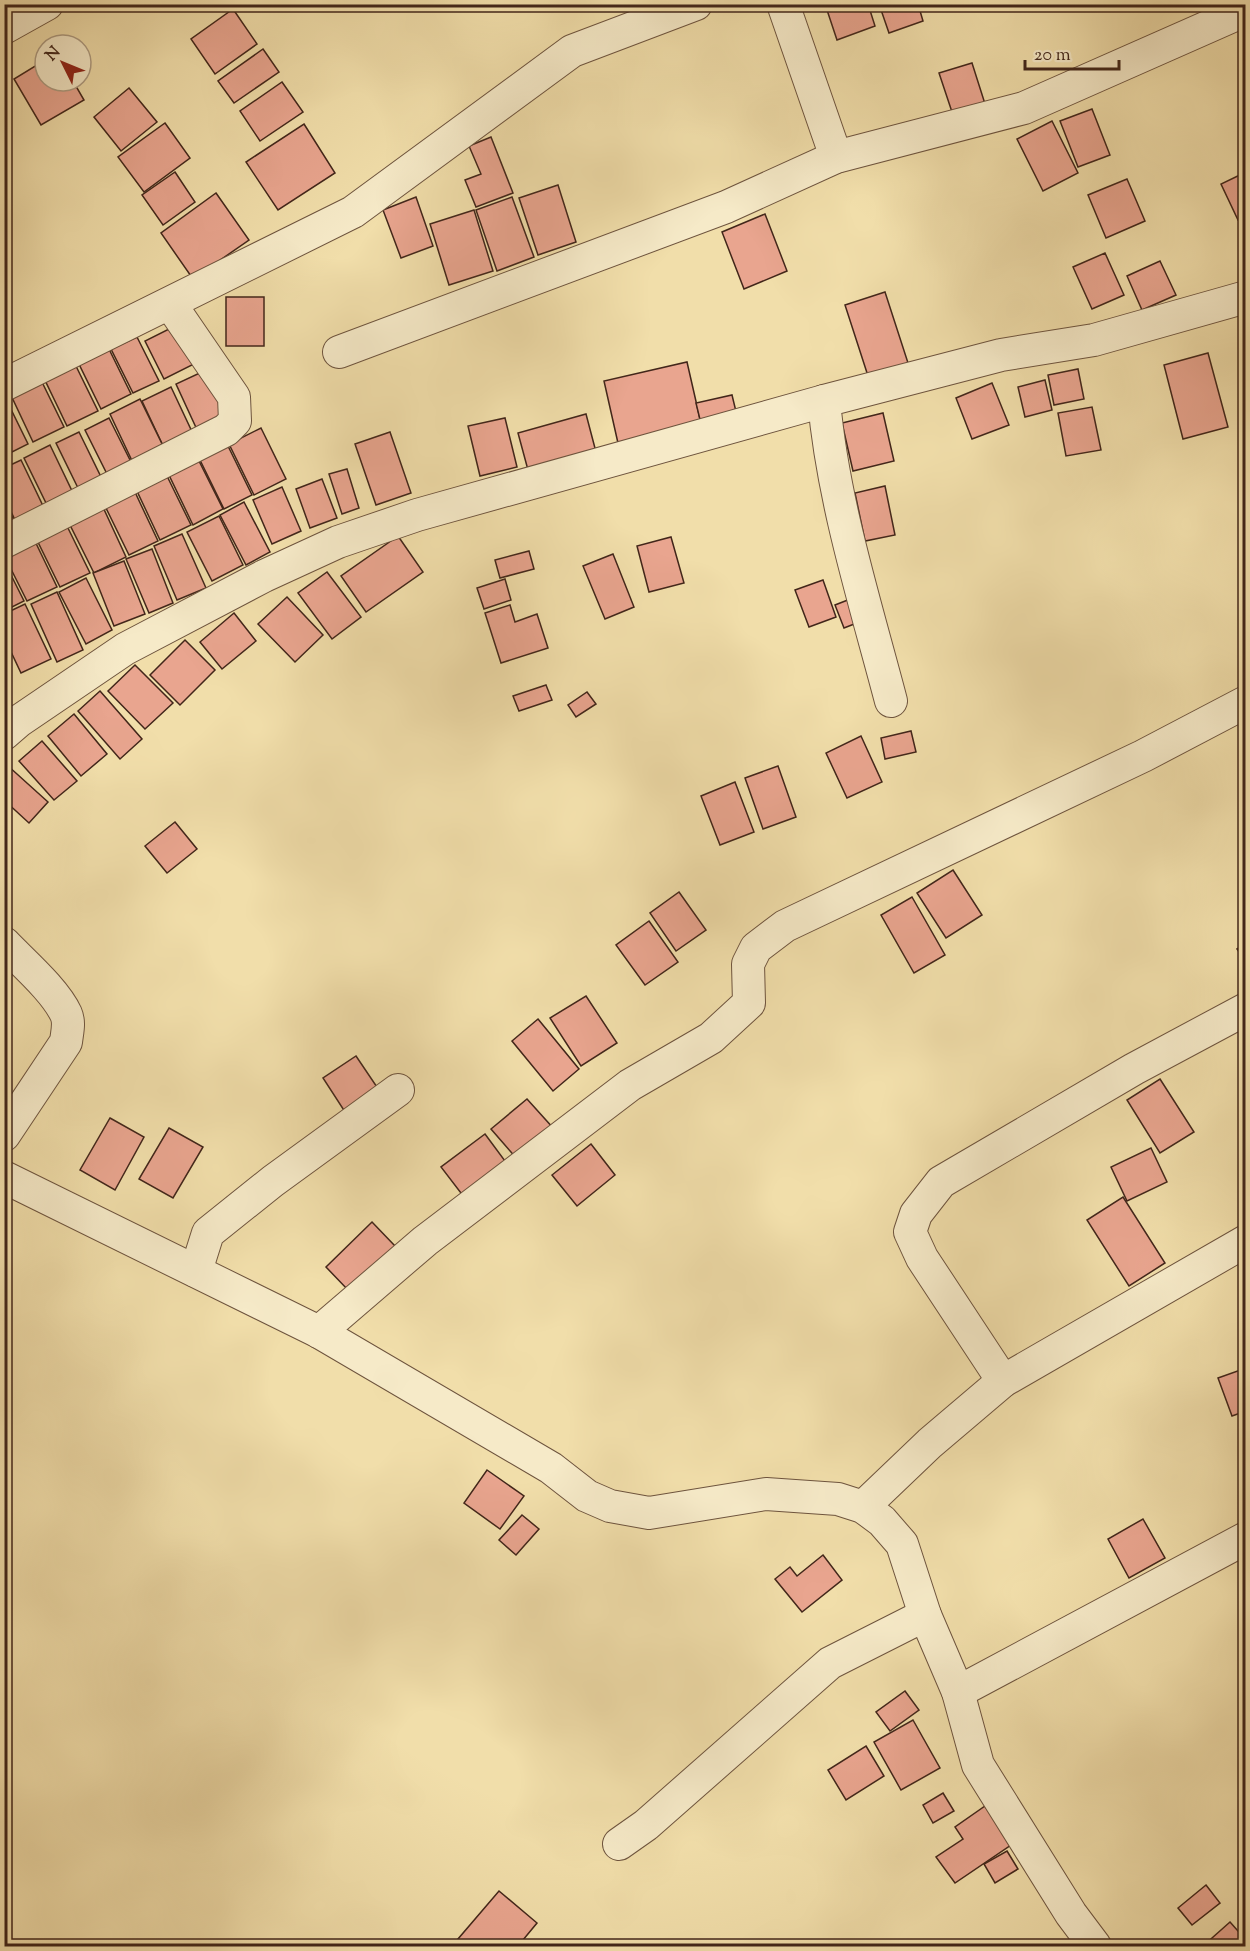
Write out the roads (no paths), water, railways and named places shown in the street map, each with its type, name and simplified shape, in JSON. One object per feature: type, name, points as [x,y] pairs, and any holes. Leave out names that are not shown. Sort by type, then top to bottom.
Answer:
[{"type":"street","points":[[4,386],[171,305],[353,212],[572,51],[696,4]]},
{"type":"street","points":[[783,4],[836,157]]},
{"type":"street","points":[[4,28],[47,5]]},
{"type":"street","points":[[339,352],[714,211],[836,157],[1024,108],[1245,10]]},
{"type":"street","points":[[4,734],[19,721],[125,649],[264,576],[338,542],[417,515],[824,401],[1001,356],[1094,340],[1245,297]]},
{"type":"street","points":[[4,542],[226,430],[235,421],[234,397],[171,305]]},
{"type":"street","points":[[824,401],[824,425],[848,537],[891,701]]},
{"type":"street","points":[[319,1332],[425,1240],[630,1085],[711,1038],[731,1021],[749,1003],[748,964],[756,948],[785,926],[1143,756],[1245,702]]},
{"type":"street","points":[[4,943],[56,999],[66,1014],[69,1025],[66,1042],[4,1135]]},
{"type":"street","points":[[1003,1381],[922,1258],[910,1232],[916,1214],[941,1182],[1134,1069],[1245,1009]]},
{"type":"street","points":[[196,1271],[208,1233],[273,1181],[398,1090]]},
{"type":"street","points":[[4,1177],[319,1332],[551,1468],[587,1496],[610,1506],[649,1513],[766,1494],[838,1499],[863,1507],[882,1521],[902,1544],[925,1615],[958,1692],[978,1765],[1071,1914],[1095,1947]]},
{"type":"street","points":[[863,1507],[930,1443],[1003,1381],[1245,1241]]},
{"type":"street","points":[[958,1692],[1245,1538]]},
{"type":"street","points":[[619,1844],[672,1803],[830,1663],[925,1615]]}]
